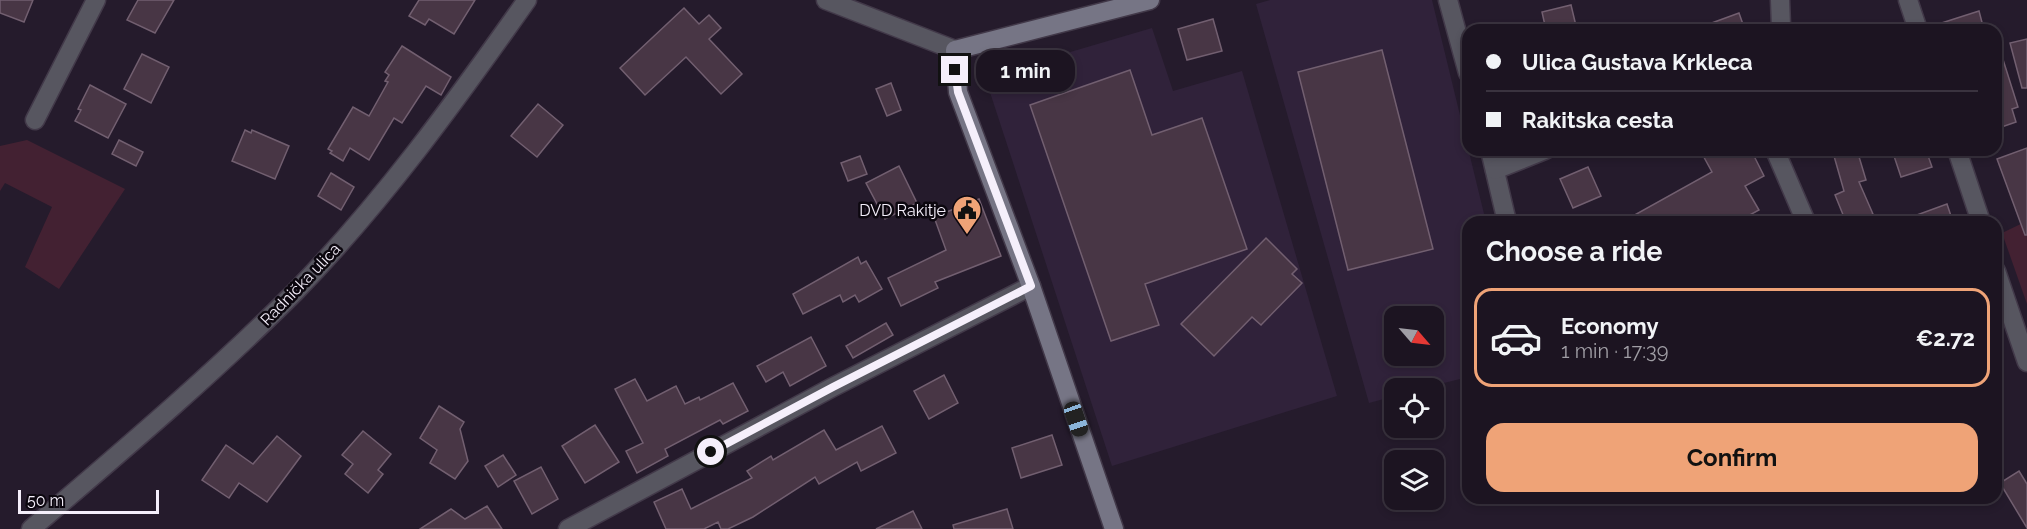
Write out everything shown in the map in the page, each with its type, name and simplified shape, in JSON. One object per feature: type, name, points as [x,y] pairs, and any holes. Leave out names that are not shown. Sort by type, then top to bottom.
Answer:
[{"type":"street","points":[[35,120],[96,0]]},
{"type":"street","name":"Radnička ulica","points":[[31,529],[214,370],[296,290],[380,198],[459,96],[527,0]]},
{"type":"street","points":[[826,0],[955,50],[1150,0]]},
{"type":"street","points":[[1448,0],[1462,51]]},
{"type":"street","points":[[1780,0],[1781,24]]},
{"type":"street","points":[[1908,0],[1916,24]]},
{"type":"street","points":[[955,50],[958,92],[1031,286],[1114,529]]},
{"type":"street","points":[[1492,156],[1506,216]]},
{"type":"street","points":[[1495,170],[1530,156]]},
{"type":"street","points":[[1778,156],[1803,216]]},
{"type":"street","points":[[1959,156],[1979,216]]},
{"type":"street","points":[[568,529],[833,387],[1031,286]]},
{"type":"street","points":[[2002,289],[2027,362]]},
{"type":"shaded area","points":[[1270,0],[1432,0],[1462,123],[1462,156],[1470,156],[1485,216],[1462,216],[1462,378],[1444,383],[1444,378],[1384,378],[1384,399],[1369,403],[1256,4]]},
{"type":"shaded area","points":[[1152,28],[1173,91],[1242,71],[1337,396],[1112,466],[985,77]]},
{"type":"shaded area","points":[[27,140],[125,189],[59,289],[25,267],[52,207],[5,183],[0,191],[0,146]]},
{"type":"shaded area","points":[[2027,221],[2027,304],[2002,233]]},
{"type":"building","points":[[0,0],[33,0],[24,22],[0,13]]},
{"type":"building","points":[[138,0],[174,0],[155,33],[127,20]]},
{"type":"building","points":[[419,0],[475,0],[454,34],[429,19],[425,25],[409,16]]},
{"type":"building","points":[[1571,5],[1576,24],[1545,24],[1542,12]]},
{"type":"building","points":[[684,8],[699,24],[709,15],[721,28],[709,39],[742,74],[721,94],[686,57],[645,95],[620,68]]},
{"type":"building","points":[[1979,11],[1982,24],[1938,24]]},
{"type":"building","points":[[1739,13],[1743,24],[1709,24]]},
{"type":"building","points":[[1213,19],[1222,51],[1187,60],[1178,29]]},
{"type":"building","points":[[2027,39],[2027,88],[2022,88],[2010,43]]},
{"type":"building","points":[[402,46],[451,77],[441,95],[426,86],[402,123],[394,118],[369,160],[350,148],[343,161],[330,153],[332,151],[328,149],[353,107],[369,116],[388,82],[385,81],[389,75],[385,72]]},
{"type":"building","points":[[1382,50],[1433,249],[1348,270],[1298,72]]},
{"type":"building","points":[[142,54],[169,67],[151,103],[124,89]]},
{"type":"building","points":[[2002,56],[2018,107],[2012,109],[2016,122],[2002,127]]},
{"type":"building","points":[[1130,70],[1152,135],[1202,118],[1247,249],[1145,284],[1159,325],[1111,341],[1030,105]]},
{"type":"building","points":[[891,83],[901,110],[887,116],[876,89]]},
{"type":"building","points":[[90,85],[126,104],[108,138],[75,121],[81,110],[78,109]]},
{"type":"building","points":[[538,104],[563,125],[537,157],[511,136]]},
{"type":"building","points":[[245,130],[251,133],[252,130],[289,146],[275,179],[232,161]]},
{"type":"building","points":[[119,140],[143,152],[136,166],[112,154]]},
{"type":"building","points":[[2027,148],[2027,235],[2025,235],[1997,159]]},
{"type":"building","points":[[860,156],[867,174],[848,181],[841,163]]},
{"type":"building","points":[[1703,156],[1754,156],[1764,176],[1745,186],[1759,210],[1748,216],[1633,216],[1712,172]]},
{"type":"building","points":[[1834,156],[1859,156],[1866,180],[1859,182],[1873,214],[1844,216],[1835,195],[1844,191]]},
{"type":"building","points":[[1894,156],[1928,156],[1932,167],[1901,177]]},
{"type":"building","points":[[899,166],[917,203],[885,219],[866,183]]},
{"type":"building","points":[[1588,167],[1601,196],[1573,208],[1560,179]]},
{"type":"building","points":[[331,173],[354,187],[341,210],[318,196]]},
{"type":"building","name":"DVD Rakitje","points":[[979,199],[1001,256],[935,282],[938,288],[901,306],[888,278],[946,250],[934,217]]},
{"type":"building","points":[[1947,204],[1951,216],[1914,216]]},
{"type":"building","points":[[1266,238],[1297,269],[1292,274],[1302,283],[1261,325],[1252,317],[1214,356],[1181,324]]},
{"type":"building","points":[[858,257],[861,264],[866,261],[882,289],[859,302],[855,295],[843,302],[840,295],[803,314],[793,294]]},
{"type":"building","points":[[886,323],[893,335],[853,358],[846,346]]},
{"type":"building","points":[[811,337],[826,366],[790,386],[783,372],[766,382],[757,366]]},
{"type":"building","points":[[944,375],[958,403],[929,419],[914,391]]},
{"type":"building","points":[[635,379],[647,401],[676,386],[685,404],[699,397],[700,400],[733,383],[748,411],[723,424],[720,420],[665,449],[668,456],[637,473],[626,451],[643,443],[615,389]]},
{"type":"building","points":[[439,406],[464,422],[460,429],[468,461],[455,479],[430,463],[437,450],[420,438]]},
{"type":"building","points":[[595,425],[619,462],[585,483],[562,446]]},
{"type":"building","points":[[882,426],[896,453],[861,471],[857,462],[819,484],[815,477],[753,517],[728,529],[721,529],[718,522],[704,529],[666,529],[654,502],[682,489],[691,509],[752,478],[747,471],[771,456],[773,460],[824,430],[836,450]]},
{"type":"building","points":[[363,431],[391,454],[378,470],[383,474],[368,493],[345,474],[353,464],[342,455]]},
{"type":"building","points":[[1052,435],[1062,465],[1021,478],[1012,448]]},
{"type":"building","points":[[277,436],[301,456],[267,502],[239,483],[229,498],[202,480],[226,445],[253,464]]},
{"type":"building","points":[[503,455],[516,475],[498,487],[485,466]]},
{"type":"building","points":[[541,467],[558,499],[532,514],[514,481]]},
{"type":"building","points":[[2019,471],[2027,484],[2027,528],[2002,486],[2002,482]]},
{"type":"building","points":[[487,506],[502,529],[420,529],[451,509],[465,519]]},
{"type":"building","points":[[1007,509],[1013,529],[954,529],[953,525]]},
{"type":"building","points":[[913,511],[922,529],[876,529]]},
{"type":"place","name":"DVD Rakitje","points":[[967,236]]},
{"type":"route","points":[[711,452],[1031,286],[958,92],[955,70]]}]
